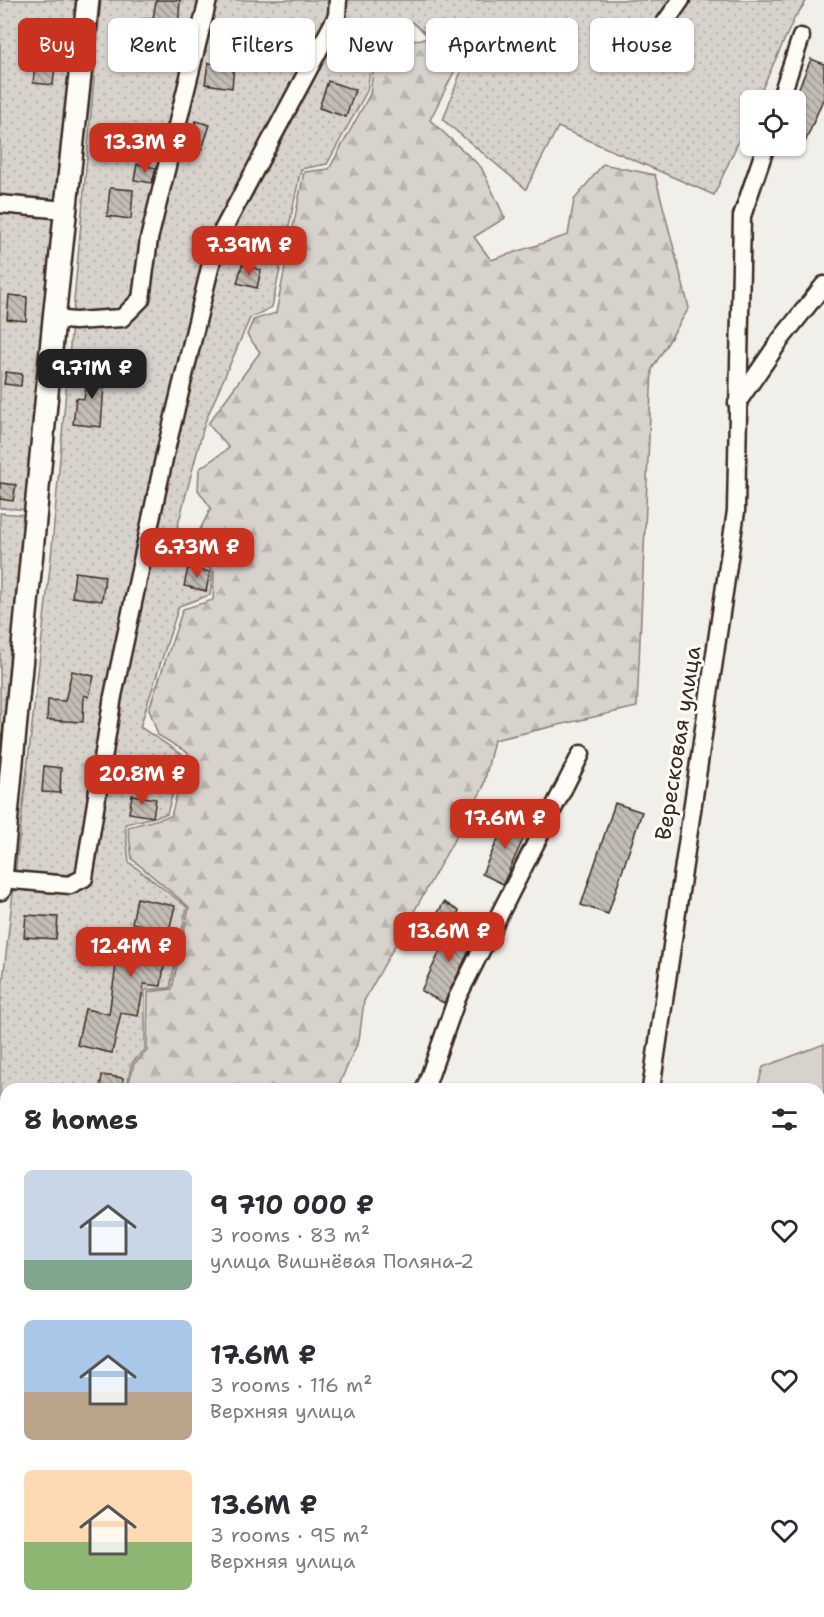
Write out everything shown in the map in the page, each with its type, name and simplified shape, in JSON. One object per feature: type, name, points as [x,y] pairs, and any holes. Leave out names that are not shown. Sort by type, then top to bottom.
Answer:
[{"type":"main road","points":[[1,884],[54,319],[88,0]]},
{"type":"street","points":[[54,319],[75,321],[122,318],[141,299],[154,217],[208,0]]},
{"type":"street","points":[[1,884],[70,885],[84,878],[113,696],[165,454],[216,243],[337,16],[338,0]]},
{"type":"street","points":[[668,18],[681,0]]},
{"type":"street","points":[[783,90],[801,38]]},
{"type":"street","name":"Вересковая улица","points":[[652,1083],[735,511],[742,216],[762,156]]},
{"type":"street","points":[[0,204],[65,210]]},
{"type":"street","points":[[736,403],[781,339],[824,285]]},
{"type":"street","points":[[427,1083],[457,998],[580,754]]},
{"type":"green space","points":[[0,0],[89,0],[87,18],[18,18],[18,72],[81,72],[34,510],[0,508]]},
{"type":"green space","points":[[101,0],[807,0],[794,19],[762,90],[740,90],[740,138],[714,195],[558,127],[526,189],[443,120],[461,72],[578,72],[578,18],[426,18],[426,34],[414,24],[414,18],[327,18],[327,72],[370,72],[367,91],[327,164],[301,169],[272,307],[250,318],[205,422],[175,536],[213,572],[210,595],[179,606],[140,727],[183,755],[167,814],[125,824],[129,862],[187,907],[170,988],[145,990],[145,1050],[132,1063],[127,1083],[0,1083],[0,1007],[51,558]]},
{"type":"green space","points":[[414,40],[426,40],[426,72],[454,72],[430,120],[481,167],[505,218],[474,237],[491,260],[568,235],[574,200],[603,164],[655,175],[689,308],[652,369],[637,707],[494,740],[483,788],[364,1001],[359,1040],[340,1083],[129,1083],[134,1064],[147,1051],[148,992],[172,989],[189,907],[132,859],[128,827],[171,816],[188,753],[158,735],[149,709],[183,609],[213,600],[214,572],[191,547],[211,508],[198,490],[199,469],[229,448],[208,424],[260,352],[247,335],[253,320],[276,313],[304,172],[329,169],[370,94],[373,72],[414,72]]},
{"type":"green space","points":[[0,513],[27,515],[0,753]]},
{"type":"green space","points":[[824,1044],[824,1083],[759,1083],[763,1067]]},
{"type":"building","points":[[156,0],[180,0],[179,18],[153,18]]},
{"type":"building","points":[[811,59],[824,64],[824,97],[806,140],[806,90],[798,90]]},
{"type":"building","points":[[208,63],[210,63],[210,72],[233,72],[232,88],[205,84]]},
{"type":"building","points":[[34,72],[54,72],[53,85],[33,83]]},
{"type":"building","points":[[328,81],[355,90],[346,117],[319,108]]},
{"type":"building","points":[[196,121],[210,125],[202,149],[188,144]]},
{"type":"building","points":[[137,164],[156,168],[152,183],[134,180]]},
{"type":"building","points":[[110,188],[133,190],[131,219],[107,216]]},
{"type":"building","points":[[242,265],[261,270],[257,288],[237,283]]},
{"type":"building","points":[[9,295],[27,297],[26,321],[7,319]]},
{"type":"building","points":[[89,370],[113,374],[111,386],[104,384],[101,427],[73,424],[76,398],[84,399]]},
{"type":"building","points":[[6,372],[22,374],[21,386],[4,384]]},
{"type":"building","points":[[0,483],[16,485],[13,501],[0,499]]},
{"type":"building","points":[[188,568],[210,572],[206,591],[184,586]]},
{"type":"building","points":[[75,572],[105,576],[102,601],[72,597]]},
{"type":"building","points":[[72,671],[94,676],[89,697],[84,695],[83,722],[47,720],[48,700],[65,701]]},
{"type":"building","points":[[44,766],[61,768],[60,793],[42,792]]},
{"type":"building","points":[[132,795],[156,799],[153,817],[129,813]]},
{"type":"building","points":[[615,803],[642,812],[608,914],[581,905]]},
{"type":"building","points":[[508,817],[529,826],[503,884],[482,874]]},
{"type":"building","points":[[137,898],[175,906],[161,964],[164,965],[161,986],[144,984],[138,1016],[121,1013],[112,1053],[77,1045],[85,1009],[109,1014],[117,958],[140,961],[147,926],[132,923]]},
{"type":"building","points":[[444,902],[459,911],[452,923],[437,914]]},
{"type":"building","points":[[26,915],[58,917],[56,939],[24,937]]},
{"type":"building","points":[[458,922],[478,932],[444,1003],[421,991],[441,949],[445,950]]},
{"type":"building","points":[[102,1075],[123,1078],[123,1083],[101,1083]]}]
